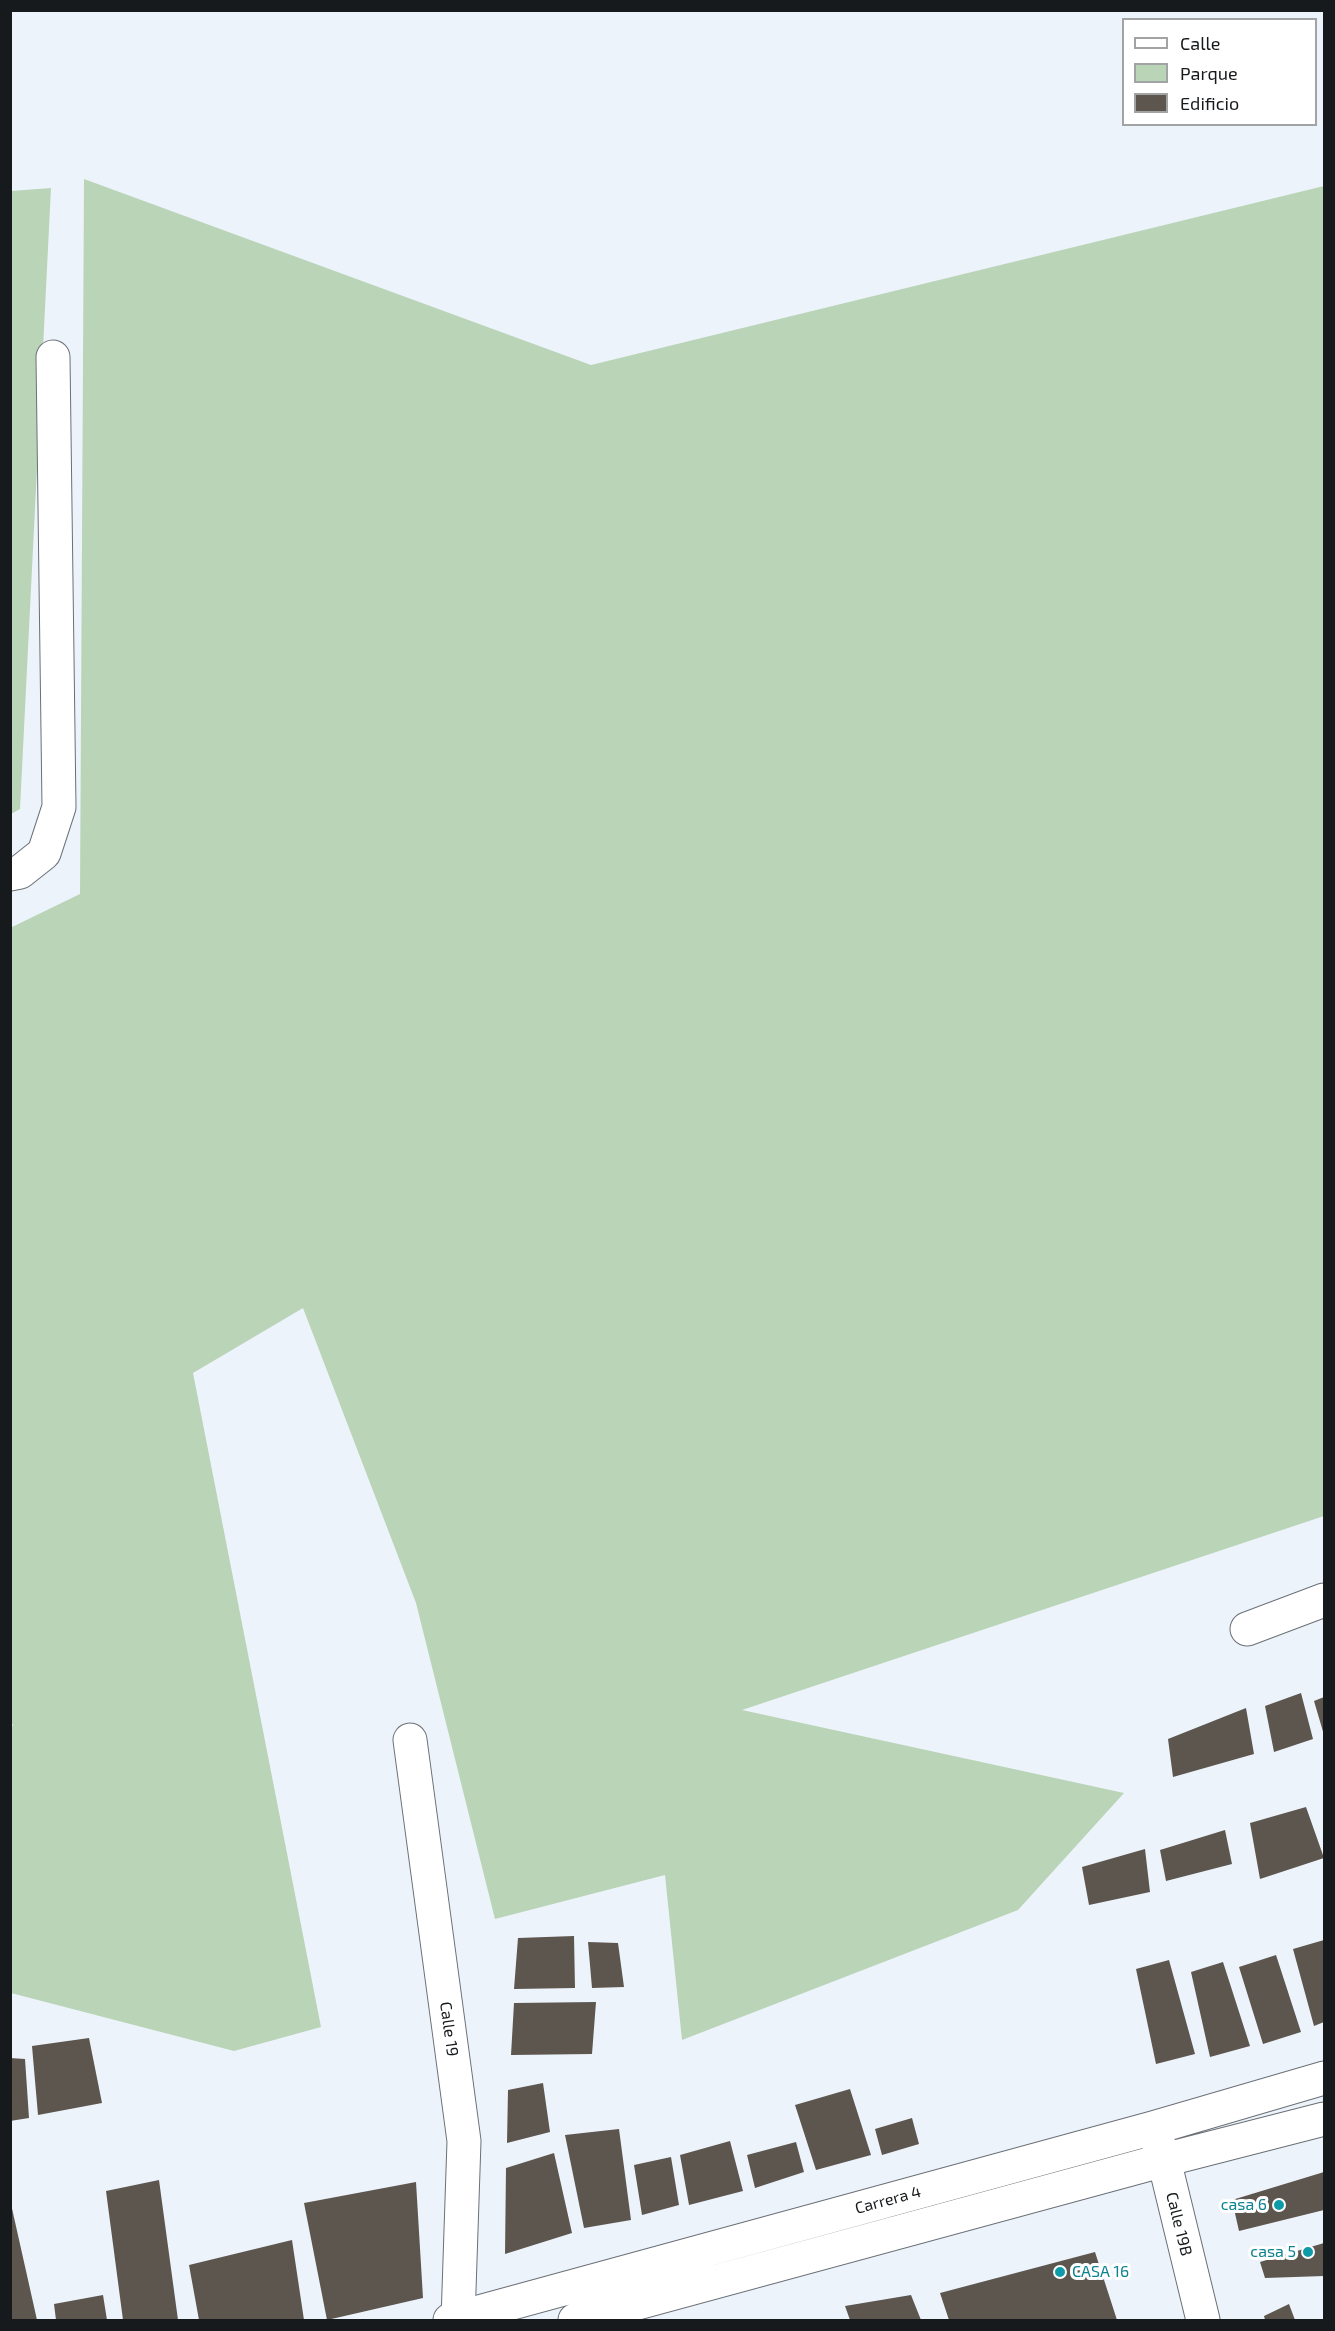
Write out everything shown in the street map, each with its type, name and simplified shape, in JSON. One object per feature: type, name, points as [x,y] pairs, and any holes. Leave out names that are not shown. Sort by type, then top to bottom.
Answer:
[{"type":"main road","points":[[10,874],[20,872],[44,854],[59,807],[53,357]]},
{"type":"main road","points":[[1247,1629],[1324,1600]]},
{"type":"main road","name":"Calle 19","points":[[410,1740],[464,2141],[455,2320]]},
{"type":"main road","name":"Carrera 4","points":[[455,2320],[1153,2128],[1324,2078]]},
{"type":"main road","name":"Carrera 4","points":[[575,2320],[1164,2160],[1324,2119]]},
{"type":"main road","name":"Calle 19B","points":[[1153,2128],[1164,2160],[1203,2320]]},
{"type":"green space","points":[[84,179],[591,365],[1324,186],[1324,1516],[742,1710],[1124,1793],[1018,1910],[682,2040],[665,1875],[495,1919],[416,1603],[303,1308],[193,1373],[321,2027],[234,2051],[11,1993],[10,1734],[13,1724],[10,1724],[10,928],[80,894]]},
{"type":"green space","points":[[51,188],[20,809],[11,814],[11,191]]},
{"type":"building","points":[[1301,1693],[1313,1739],[1274,1752],[1265,1706]]},
{"type":"building","points":[[1324,1697],[1324,1735],[1314,1701]]},
{"type":"building","points":[[1246,1708],[1254,1754],[1173,1777],[1168,1739]]},
{"type":"building","points":[[1306,1807],[1324,1858],[1260,1879],[1250,1823]]},
{"type":"building","points":[[1225,1830],[1232,1864],[1166,1881],[1160,1850]]},
{"type":"building","points":[[1145,1849],[1150,1892],[1089,1905],[1082,1867]]},
{"type":"building","points":[[574,1936],[575,1988],[514,1989],[518,1938]]},
{"type":"building","points":[[1324,1940],[1324,2022],[1314,2026],[1293,1949]]},
{"type":"building","points":[[588,1942],[618,1943],[624,1987],[592,1988]]},
{"type":"building","points":[[1276,1955],[1301,2032],[1263,2044],[1239,1967]]},
{"type":"building","points":[[1169,1960],[1195,2054],[1156,2064],[1136,1969]]},
{"type":"building","points":[[1223,1962],[1250,2046],[1210,2057],[1191,1972]]},
{"type":"building","points":[[596,2002],[592,2054],[511,2055],[514,2003]]},
{"type":"building","points":[[89,2038],[102,2103],[38,2115],[32,2046]]},
{"type":"building","points":[[10,2058],[25,2059],[29,2118],[10,2121]]},
{"type":"building","points":[[543,2083],[550,2132],[507,2143],[508,2090]]},
{"type":"building","points":[[850,2089],[871,2155],[816,2170],[795,2105]]},
{"type":"building","points":[[912,2118],[919,2144],[882,2155],[875,2129]]},
{"type":"building","points":[[619,2129],[631,2220],[584,2228],[565,2135]]},
{"type":"building","points":[[730,2141],[743,2191],[689,2205],[680,2155]]},
{"type":"building","points":[[796,2142],[804,2172],[755,2188],[747,2155]]},
{"type":"building","points":[[554,2153],[572,2233],[505,2254],[506,2168]]},
{"type":"building","points":[[671,2157],[679,2205],[642,2215],[634,2165]]},
{"type":"building","name":"casa 6","points":[[1324,2172],[1324,2210],[1239,2231],[1232,2200]]},
{"type":"building","points":[[159,2180],[178,2320],[123,2320],[106,2191]]},
{"type":"building","points":[[416,2182],[423,2298],[327,2320],[304,2203]]},
{"type":"building","points":[[11,2204],[37,2320],[10,2320]]},
{"type":"building","points":[[292,2240],[304,2320],[199,2320],[189,2265]]},
{"type":"building","name":"casa 5","points":[[1324,2243],[1324,2276],[1265,2278],[1260,2262]]},
{"type":"building","name":"CASA 16","points":[[1095,2252],[1117,2320],[949,2320],[940,2293]]},
{"type":"building","points":[[103,2295],[107,2320],[56,2320],[54,2304]]},
{"type":"building","points":[[911,2295],[921,2320],[850,2320],[845,2306]]},
{"type":"building","points":[[1289,2304],[1295,2320],[1265,2320],[1264,2316]]},
{"type":"place","name":"casa 6","points":[[1279,2205]]},
{"type":"place","name":"casa 5","points":[[1308,2252]]},
{"type":"place","name":"CASA 16","points":[[1060,2272]]}]
